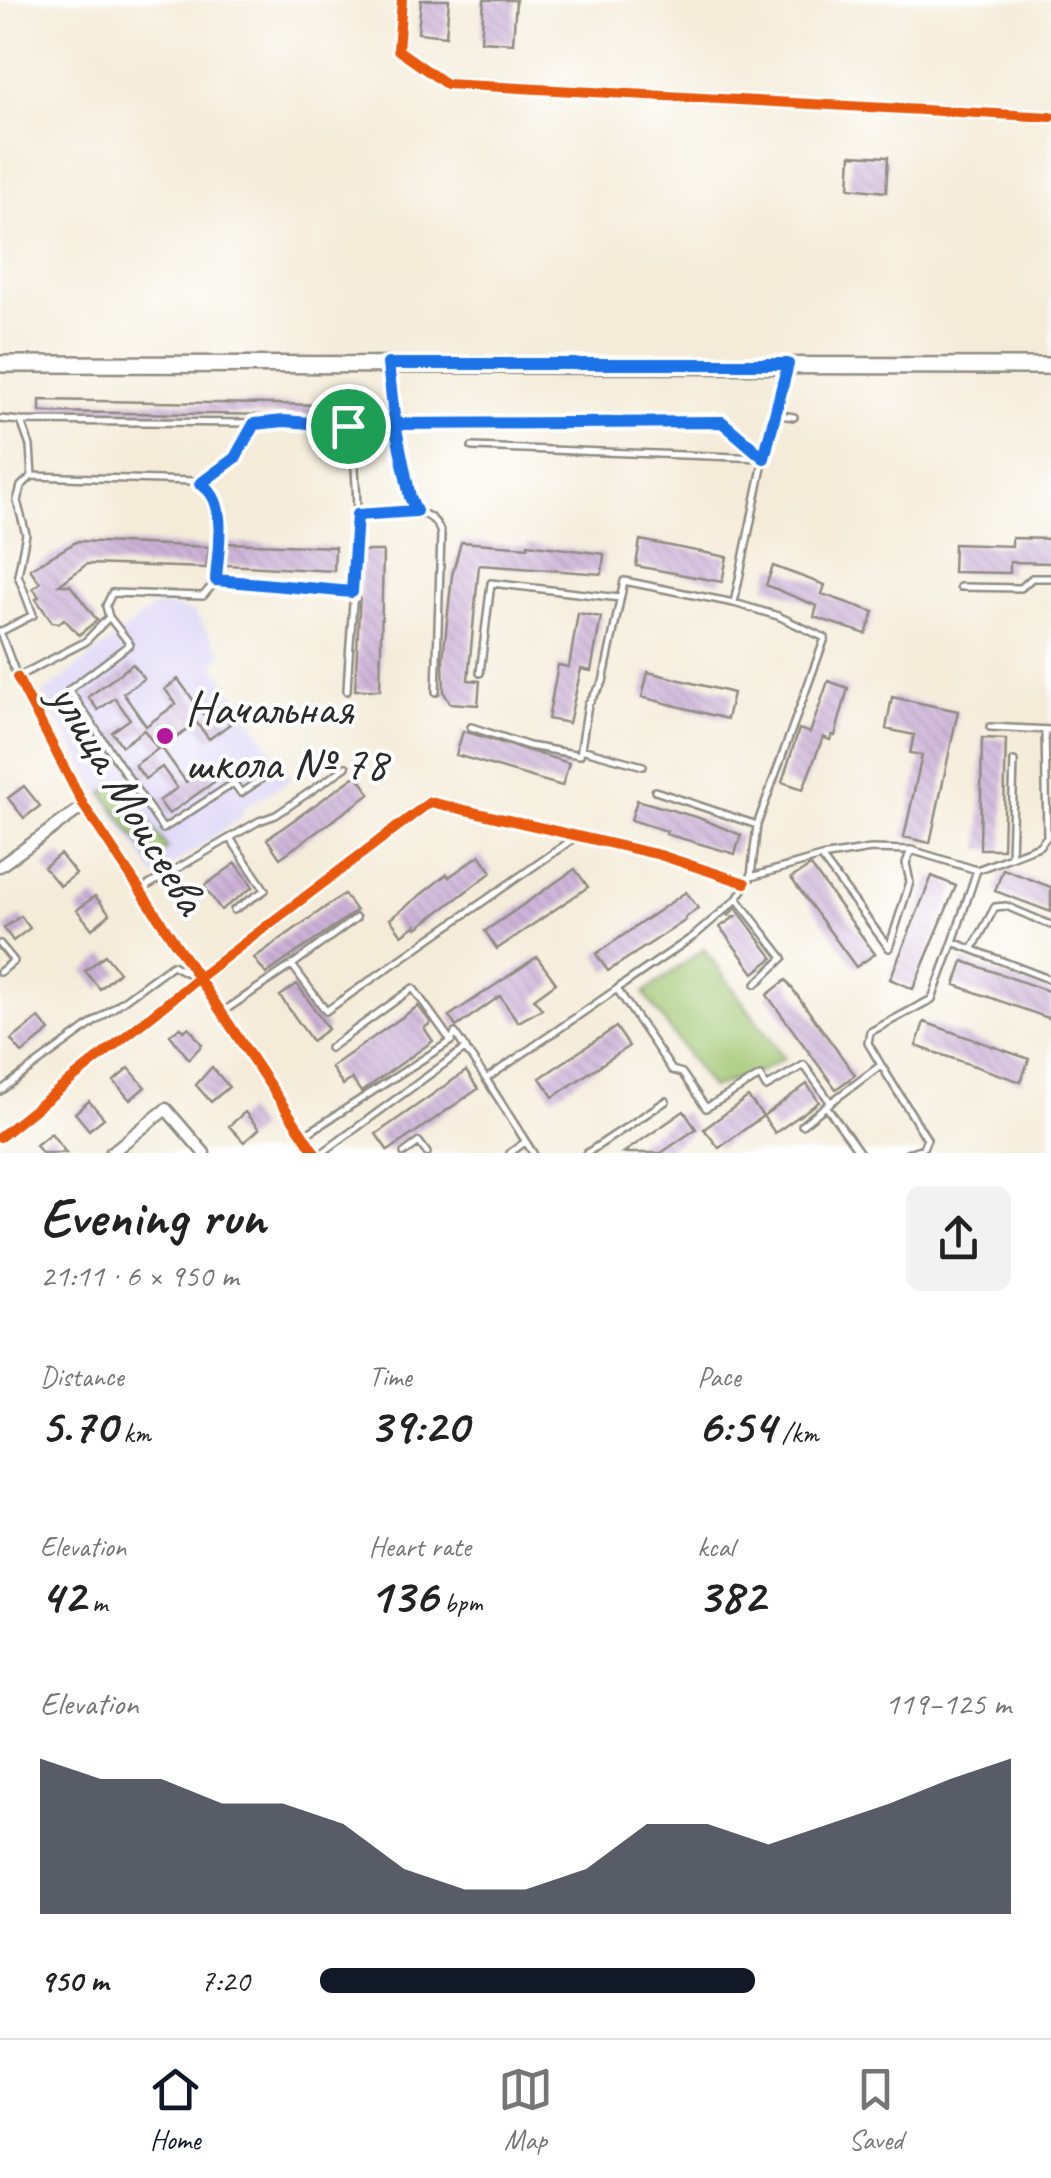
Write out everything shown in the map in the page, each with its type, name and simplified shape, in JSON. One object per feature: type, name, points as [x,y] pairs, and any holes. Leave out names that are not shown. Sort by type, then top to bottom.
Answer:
[{"type":"main road","points":[[0,364],[1051,366]]},
{"type":"street","points":[[402,0],[398,50],[446,84],[1051,117]]},
{"type":"street","name":"улица Моисеева","points":[[18,676],[84,806],[197,979],[318,1153]]},
{"type":"street","points":[[0,1137],[197,979],[430,802],[660,855],[748,880]]},
{"type":"street","points":[[0,866],[84,806]]},
{"type":"street","points":[[111,1153],[166,1109],[204,1153]]},
{"type":"lane","points":[[388,364],[395,424],[416,511]]},
{"type":"lane","points":[[734,603],[772,414],[788,364]]},
{"type":"lane","points":[[772,414],[794,417]]},
{"type":"lane","points":[[0,419],[254,424],[284,421],[348,426],[722,422],[764,458]]},
{"type":"lane","points":[[20,421],[30,446],[32,476]]},
{"type":"lane","points":[[200,484],[235,458],[254,424]]},
{"type":"lane","points":[[347,691],[357,515],[356,462],[348,426]]},
{"type":"lane","points":[[472,446],[764,458]]},
{"type":"lane","points":[[0,632],[33,615],[18,575],[26,534],[17,502],[21,486],[32,476],[200,484],[208,488],[218,504],[216,580],[203,596],[112,593],[106,606],[109,617],[130,644],[69,690],[164,830],[234,783],[241,792],[272,771]]},
{"type":"lane","points":[[357,515],[416,511],[432,517],[441,534],[436,692]]},
{"type":"lane","points":[[960,588],[1020,588],[1032,578],[1051,578]]},
{"type":"lane","points":[[216,580],[352,592]]},
{"type":"lane","points":[[471,727],[530,746],[580,755],[588,704],[603,682],[624,581],[734,603],[778,616],[825,638],[757,825],[748,880],[738,899],[694,936],[486,1079]]},
{"type":"lane","points":[[480,673],[491,582],[620,598]]},
{"type":"lane","points":[[18,676],[85,642],[109,617]]},
{"type":"lane","name":"улица Моисеева","points":[[0,632],[18,676]]},
{"type":"lane","points":[[748,880],[821,857],[871,849],[911,850],[977,870],[1039,846],[1046,837],[1048,730],[990,727]]},
{"type":"lane","points":[[580,749],[643,766]]},
{"type":"lane","points":[[1010,856],[1014,761]]},
{"type":"lane","points":[[140,890],[276,814],[346,767]]},
{"type":"lane","points":[[655,791],[757,825]]},
{"type":"lane","points":[[292,965],[326,1011],[576,837]]},
{"type":"lane","points":[[230,838],[265,890],[234,910]]},
{"type":"lane","points":[[821,857],[889,948],[910,882],[906,863],[911,850]]},
{"type":"lane","points":[[908,1153],[924,1148],[927,1139],[868,1044],[870,1032],[932,998],[977,870]]},
{"type":"lane","points":[[738,899],[783,958],[756,984]]},
{"type":"lane","points":[[973,948],[995,907],[1006,906],[1051,925]]},
{"type":"lane","points":[[221,1014],[356,918]]},
{"type":"lane","points":[[953,942],[1051,980]]},
{"type":"lane","points":[[0,944],[14,961],[0,972]]},
{"type":"lane","points":[[0,1091],[172,966],[197,979]]},
{"type":"lane","points":[[330,1048],[413,988],[450,1040]]},
{"type":"lane","points":[[617,989],[672,1070],[682,1073],[706,1108],[760,1076],[766,1087],[804,1065],[860,1153]]},
{"type":"lane","points":[[303,1136],[456,1033],[532,1153]]},
{"type":"lane","points":[[318,1153],[466,1048]]},
{"type":"lane","points":[[802,1125],[881,1064]]},
{"type":"lane","points":[[587,1153],[666,1101]]},
{"type":"lane","points":[[404,1153],[419,1142],[427,1153]]},
{"type":"lane","points":[[510,1153],[525,1142]]},
{"type":"shaded area","name":"Начальная школа № 78","points":[[158,604],[194,612],[223,655],[213,663],[292,779],[241,810],[244,815],[155,877],[92,780],[43,694]]},
{"type":"green space","points":[[120,782],[168,849],[151,860],[103,793]]},
{"type":"green space","points":[[704,949],[784,1058],[711,1088],[644,993]]},
{"type":"building","points":[[421,0],[449,0],[446,36],[418,33]]},
{"type":"building","points":[[484,0],[516,0],[513,43],[481,41]]},
{"type":"building","points":[[851,155],[888,157],[886,192],[849,188]]},
{"type":"building","points":[[40,400],[381,406],[381,416],[40,412]]},
{"type":"building","points":[[1012,538],[1051,539],[1051,563],[1010,562],[1010,573],[953,572],[954,544],[1012,546]]},
{"type":"building","points":[[640,540],[727,557],[722,582],[636,566]]},
{"type":"building","points":[[78,541],[209,547],[206,568],[87,564],[59,585],[70,585],[97,620],[79,635],[64,619],[52,622],[36,599],[39,597],[33,588],[40,583],[30,569]]},
{"type":"building","points":[[461,542],[528,544],[604,554],[602,574],[479,565],[468,680],[480,681],[478,705],[450,703],[444,693],[443,659],[452,575]]},
{"type":"building","points":[[227,543],[335,547],[334,571],[226,565]]},
{"type":"building","points":[[362,551],[383,551],[380,690],[355,690]]},
{"type":"building","points":[[773,566],[825,585],[822,594],[874,612],[866,634],[814,617],[817,606],[766,585]]},
{"type":"building","points":[[578,613],[601,617],[591,671],[581,669],[569,723],[548,719],[558,665],[569,667]]},
{"type":"building","points":[[133,664],[144,679],[123,693],[146,726],[176,704],[165,689],[178,679],[204,715],[217,706],[230,724],[209,739],[197,723],[162,748],[186,782],[205,769],[214,782],[169,814],[159,801],[177,788],[162,767],[145,779],[135,765],[158,749],[144,730],[122,746],[112,732],[130,719],[115,698],[98,710],[88,697]]},
{"type":"building","points":[[648,672],[733,693],[727,719],[642,697]]},
{"type":"building","points":[[828,681],[848,688],[835,736],[830,740],[823,737],[803,789],[782,782],[799,729],[810,733]]},
{"type":"building","points":[[892,697],[958,711],[930,843],[904,837],[922,755],[910,753],[914,735],[886,729]]},
{"type":"building","points":[[463,731],[569,763],[562,786],[456,755]]},
{"type":"building","points":[[982,738],[1006,739],[1003,849],[980,849]]},
{"type":"building","points":[[357,775],[370,794],[280,858],[267,839]]},
{"type":"building","points":[[24,786],[40,806],[24,818],[8,798]]},
{"type":"building","points":[[637,800],[741,835],[735,854],[631,820]]},
{"type":"building","points":[[60,854],[76,874],[60,886],[44,867]]},
{"type":"building","points":[[480,855],[492,872],[402,935],[390,919],[447,874],[449,877]]},
{"type":"building","points":[[236,863],[253,887],[221,910],[204,886]]},
{"type":"building","points":[[811,866],[875,954],[856,967],[791,878]]},
{"type":"building","points":[[575,869],[588,887],[497,949],[485,931]]},
{"type":"building","points":[[1003,869],[1051,887],[1051,912],[995,891]]},
{"type":"building","points":[[932,876],[956,886],[913,989],[890,979]]},
{"type":"building","points":[[686,892],[698,908],[608,971],[596,954]]},
{"type":"building","points":[[344,894],[356,911],[266,974],[254,958]]},
{"type":"building","points":[[95,896],[110,914],[92,929],[77,910]]},
{"type":"building","points":[[736,908],[773,958],[754,973],[720,927],[736,916],[728,915]]},
{"type":"building","points":[[21,916],[30,928],[13,941],[4,928]]},
{"type":"building","points":[[105,955],[119,972],[100,989],[85,971]]},
{"type":"building","points":[[537,957],[556,983],[534,999],[542,1009],[518,1022],[500,996],[456,1027],[449,1016]]},
{"type":"building","points":[[963,961],[1051,992],[1051,1019],[955,985]]},
{"type":"building","points":[[786,980],[855,1075],[836,1089],[767,995]]},
{"type":"building","points":[[297,984],[328,1029],[312,1041],[280,996]]},
{"type":"building","points":[[418,1006],[431,1023],[424,1028],[433,1041],[361,1092],[352,1079],[343,1085],[331,1067]]},
{"type":"building","points":[[39,1018],[50,1031],[22,1053],[11,1040]]},
{"type":"building","points":[[924,1022],[1029,1059],[1021,1082],[916,1046]]},
{"type":"building","points":[[180,1027],[184,1031],[189,1027],[202,1045],[189,1059],[170,1035]]},
{"type":"building","points":[[616,1027],[629,1046],[553,1097],[540,1078]]},
{"type":"building","points":[[212,1067],[229,1087],[211,1102],[196,1085]]},
{"type":"building","points":[[129,1068],[145,1087],[130,1100],[114,1081]]},
{"type":"building","points":[[466,1071],[478,1089],[388,1151],[376,1134]]},
{"type":"building","points":[[807,1084],[819,1102],[775,1133],[763,1116]]},
{"type":"building","points":[[748,1097],[763,1116],[719,1148],[704,1129]]},
{"type":"building","points":[[89,1101],[104,1118],[89,1130],[75,1113]]},
{"type":"building","points":[[684,1111],[696,1129],[661,1153],[623,1153]]},
{"type":"building","points":[[245,1112],[259,1129],[244,1142],[229,1126]]},
{"type":"building","points":[[51,1133],[66,1153],[42,1153],[36,1145]]},
{"type":"cycle path","points":[[402,0],[398,50],[446,84],[1051,117]]},
{"type":"cycle path","points":[[17,677],[84,806],[315,1153]]},
{"type":"cycle path","points":[[0,1137],[197,979],[430,802],[660,855],[745,883]]},
{"type":"place","name":"Начальная школа № 78","points":[[165,736]]},
{"type":"route","points":[[348,426],[284,421],[254,424],[235,458],[200,484],[208,488],[218,504],[216,580],[352,592],[357,515],[416,511],[395,424],[722,422],[764,458],[772,414],[788,364],[388,364],[395,424],[348,426]]}]
